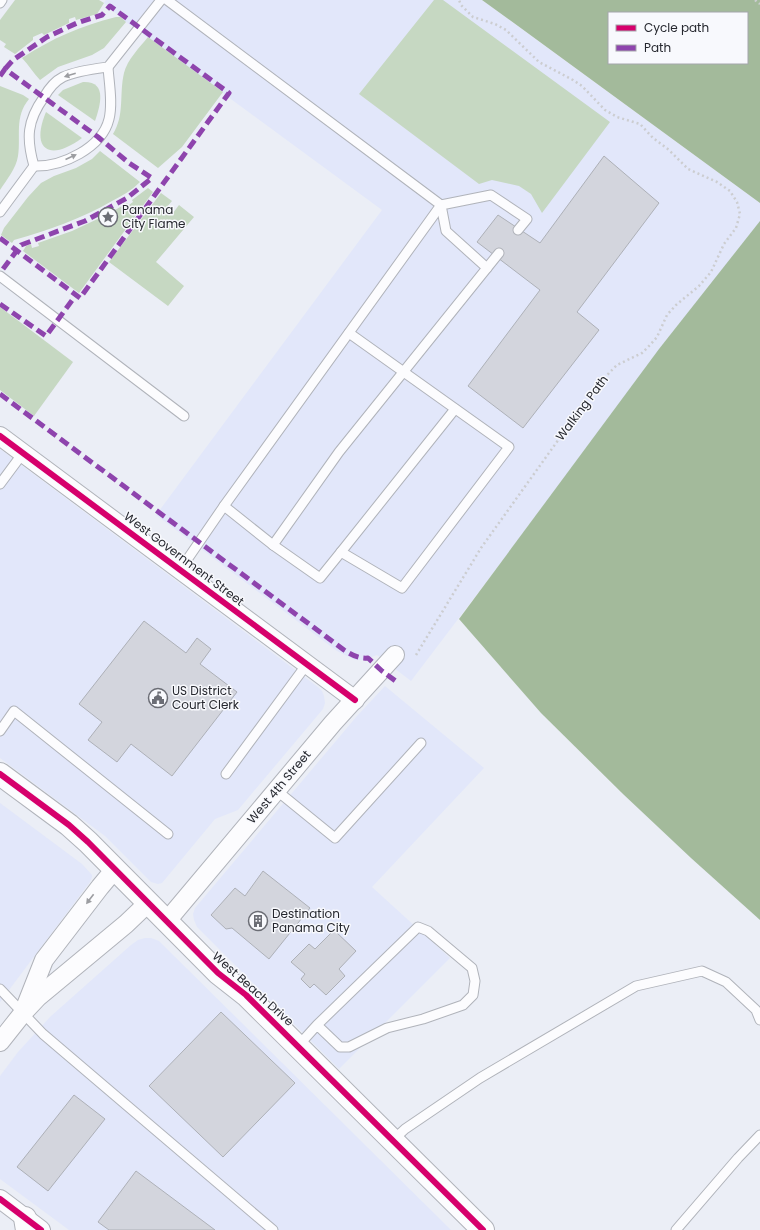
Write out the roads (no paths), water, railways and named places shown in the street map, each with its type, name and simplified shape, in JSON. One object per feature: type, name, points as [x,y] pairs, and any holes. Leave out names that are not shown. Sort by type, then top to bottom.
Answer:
[{"type":"street","name":"West Government Street","points":[[0,436],[355,700]]},
{"type":"street","name":"West 4th Street","points":[[166,922],[333,723],[395,654]]},
{"type":"street","name":"West Beach Drive","points":[[0,774],[80,835],[218,973],[246,995],[483,1230]]},
{"type":"street","points":[[23,1012],[44,960],[100,887],[115,870]]},
{"type":"street","points":[[0,1042],[23,1012],[126,924],[148,903]]},
{"type":"street","points":[[0,1199],[31,1226]]},
{"type":"lane","points":[[0,212],[34,166],[50,165],[82,152],[103,132],[109,120],[110,112],[108,67],[161,0]]},
{"type":"lane","points":[[167,0],[441,205],[446,231],[487,268]]},
{"type":"lane","points":[[34,166],[29,147],[29,130],[33,115],[45,94],[64,77],[90,69],[108,67]]},
{"type":"lane","points":[[180,570],[224,506],[441,205],[491,195],[527,219],[518,230]]},
{"type":"lane","points":[[273,545],[340,452],[500,253]]},
{"type":"lane","points":[[0,276],[184,416]]},
{"type":"lane","points":[[341,552],[402,588],[509,447],[349,334]]},
{"type":"lane","points":[[224,506],[273,545],[320,578],[455,409]]},
{"type":"lane","points":[[0,484],[23,453]]},
{"type":"lane","points":[[226,774],[307,664]]},
{"type":"lane","points":[[0,731],[14,711],[168,834]]},
{"type":"lane","points":[[276,790],[334,838],[421,743]]},
{"type":"lane","points":[[298,1046],[317,1025],[418,927],[428,931],[472,968],[475,981],[473,995],[463,1005],[422,1019],[387,1028],[349,1047],[340,1047],[317,1025]]},
{"type":"lane","points":[[393,1140],[405,1129],[480,1078],[636,986],[702,971],[726,982],[756,1010],[760,1020]]},
{"type":"lane","points":[[0,989],[43,1034],[273,1230]]},
{"type":"lane","points":[[676,1230],[738,1158],[760,1135]]},
{"type":"place","name":"Panama City Flame","points":[[108,217]]},
{"type":"place","name":"US District Court Clerk","points":[[158,698]]},
{"type":"place","name":"Destination Panama City","points":[[258,921]]}]
